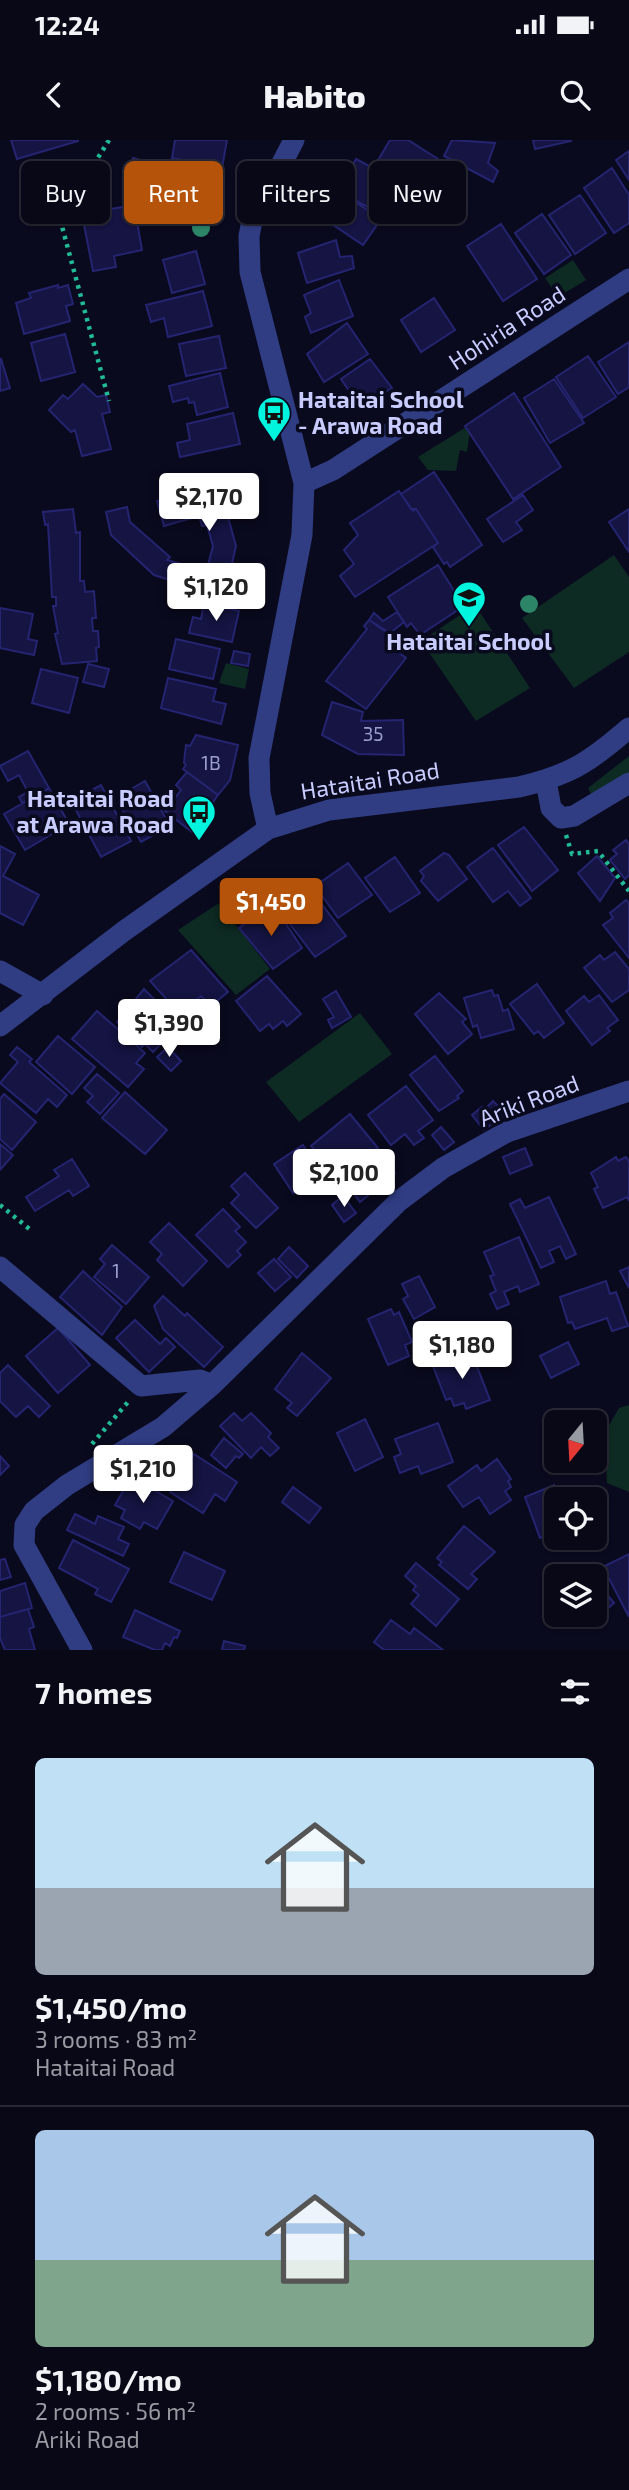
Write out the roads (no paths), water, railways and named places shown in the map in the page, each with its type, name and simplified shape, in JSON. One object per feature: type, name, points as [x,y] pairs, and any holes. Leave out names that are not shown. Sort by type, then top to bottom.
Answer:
[{"type":"street","points":[[268,829],[260,793],[259,758],[302,535],[304,483],[250,272],[249,236],[252,221],[294,140]]},
{"type":"street","name":"Hohiria Road","points":[[304,483],[333,470],[629,279]]},
{"type":"street","name":"Hataitai Road","points":[[0,1026],[124,931],[268,829],[329,810],[546,781],[581,767],[629,728]]},
{"type":"street","points":[[546,781],[551,808],[561,817],[574,816],[629,783]]},
{"type":"street","points":[[0,971],[43,995]]},
{"type":"street","name":"Ariki Road","points":[[82,1650],[24,1545],[27,1520],[58,1491],[163,1427],[212,1385],[399,1201],[443,1168],[507,1132],[629,1091]]},
{"type":"street","points":[[0,1267],[141,1386],[200,1380],[212,1385]]},
{"type":"place","name":"Hataitai School - Arawa Road","points":[[274,443]]},
{"type":"place","name":"Hataitai School","points":[[469,628]]},
{"type":"place","name":"Hataitai Road at Arawa Road","points":[[199,842]]}]
